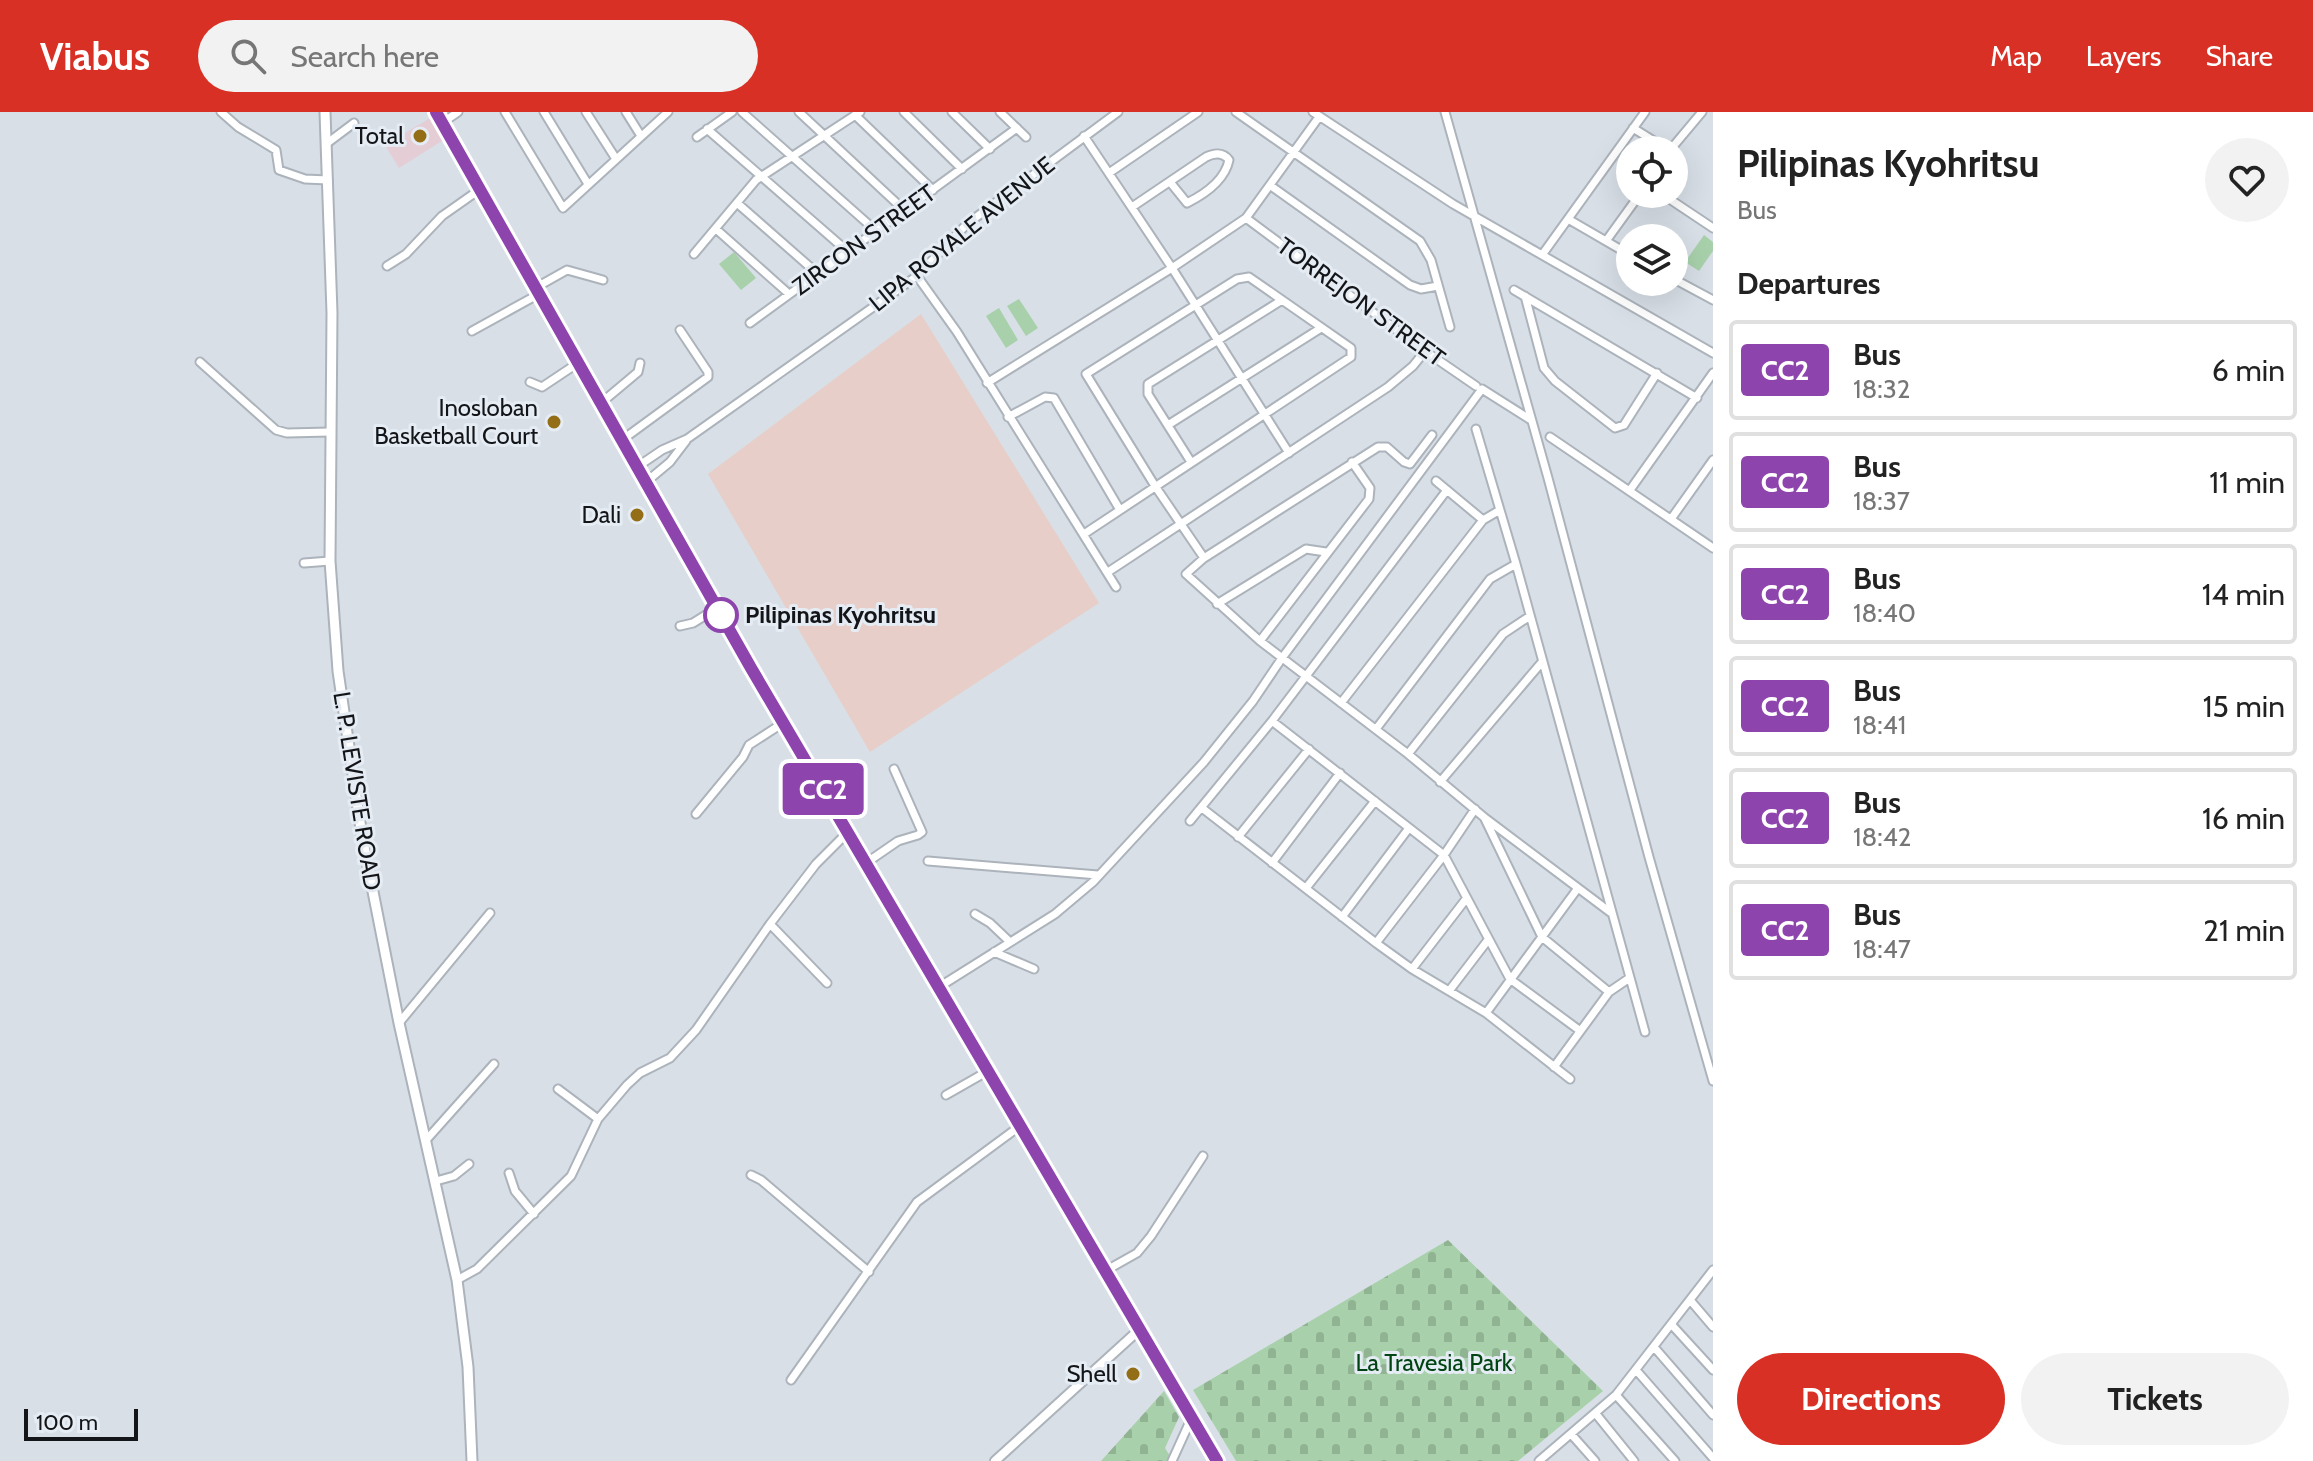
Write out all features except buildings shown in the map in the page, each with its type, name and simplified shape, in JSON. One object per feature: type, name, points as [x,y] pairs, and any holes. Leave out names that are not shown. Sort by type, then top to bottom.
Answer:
[{"type":"highway","points":[[439,117],[783,723],[1217,1461]]},
{"type":"main road","name":"L. P. LEVISTE ROAD","points":[[325,112],[333,324],[330,561],[338,671],[359,822],[399,1023],[457,1280],[468,1367],[472,1461]]},
{"type":"street","points":[[221,112],[238,127],[276,150],[279,170],[298,178],[328,180]]},
{"type":"street","points":[[439,117],[458,112]]},
{"type":"street","points":[[505,112],[563,208],[665,113]]},
{"type":"street","points":[[544,112],[588,184]]},
{"type":"street","points":[[586,112],[616,159]]},
{"type":"street","points":[[626,112],[641,136]]},
{"type":"street","points":[[697,137],[732,112]]},
{"type":"street","points":[[742,112],[875,230]]},
{"type":"street","points":[[799,112],[904,210]]},
{"type":"street","points":[[904,112],[962,169]]},
{"type":"street","points":[[952,112],[990,149]]},
{"type":"street","points":[[1000,112],[1026,137]]},
{"type":"street","name":"LIPA ROYALE AVENUE","points":[[637,467],[662,450],[687,439],[917,276],[967,224],[1118,112]]},
{"type":"street","points":[[1109,173],[1198,112]]},
{"type":"street","points":[[1236,112],[1420,241],[1431,260],[1450,327]]},
{"type":"street","points":[[1445,112],[1713,1081]]},
{"type":"street","points":[[1542,255],[1645,112]]},
{"type":"street","points":[[1633,128],[1671,149],[1702,112]]},
{"type":"street","points":[[694,254],[762,175],[858,114],[933,190]]},
{"type":"street","points":[[987,383],[1172,268],[1246,218],[1271,186],[1316,114],[1474,217],[1713,353]]},
{"type":"street","points":[[326,144],[354,123]]},
{"type":"street","name":"ZIRCON STREET","points":[[750,323],[1017,128]]},
{"type":"street","points":[[707,129],[847,251]]},
{"type":"street","points":[[1084,136],[1289,453]]},
{"type":"street","points":[[1132,207],[1212,154],[1229,160],[1217,183],[1187,203],[1170,182]]},
{"type":"street","points":[[1271,186],[1410,285],[1421,289],[1438,286]]},
{"type":"street","points":[[387,266],[406,254],[442,216],[479,190]]},
{"type":"street","points":[[737,203],[818,274]]},
{"type":"street","points":[[1606,241],[1630,208]]},
{"type":"street","points":[[1683,208],[1713,228]]},
{"type":"street","name":"TORREJON STREET","points":[[1246,218],[1425,351],[1532,421]]},
{"type":"street","points":[[1568,219],[1616,247]]},
{"type":"street","points":[[716,229],[789,294]]},
{"type":"street","points":[[472,331],[567,270],[603,280]]},
{"type":"street","points":[[917,276],[957,332],[1116,587]]},
{"type":"street","points":[[1084,534],[1155,486],[1263,414],[1351,357],[1351,348],[1249,277],[1195,304],[1086,374],[1155,486],[1204,558]]},
{"type":"street","points":[[1688,286],[1713,299]]},
{"type":"street","points":[[1514,290],[1697,398]]},
{"type":"street","points":[[1525,296],[1544,368],[1555,381],[1615,428],[1624,425],[1657,373]]},
{"type":"street","points":[[1191,462],[1148,394],[1148,384],[1282,300]]},
{"type":"street","points":[[1168,425],[1321,328]]},
{"type":"street","points":[[622,440],[708,377],[708,372],[680,330]]},
{"type":"street","points":[[1108,572],[1401,377],[1425,351]]},
{"type":"street","points":[[200,362],[276,430],[287,433],[330,432]]},
{"type":"street","points":[[530,382],[542,387],[578,363]]},
{"type":"street","points":[[601,403],[638,372],[640,363]]},
{"type":"street","points":[[1630,490],[1713,373]]},
{"type":"street","points":[[939,987],[1055,914],[1098,875],[1204,762],[1253,701],[1479,387]]},
{"type":"street","points":[[1008,417],[1045,397],[1054,398],[1120,510]]},
{"type":"street","points":[[1476,429],[1645,1032]]},
{"type":"street","points":[[1432,435],[1410,464],[1382,446],[1352,462],[1204,558],[1186,574],[1260,641],[1610,912]]},
{"type":"street","points":[[1550,437],[1710,546],[1713,536]]},
{"type":"street","name":"LIPA ROYALE AVENUE","points":[[646,482],[670,462],[687,439]]},
{"type":"street","points":[[1671,519],[1713,460]]},
{"type":"street","points":[[1260,641],[1371,494],[1352,462]]},
{"type":"street","points":[[1436,481],[1483,520]]},
{"type":"street","points":[[1190,821],[1272,721],[1447,490]]},
{"type":"street","points":[[1341,703],[1483,520],[1500,510]]},
{"type":"street","points":[[1217,604],[1306,549],[1326,552]]},
{"type":"street","points":[[304,563],[330,561]]},
{"type":"street","points":[[1376,729],[1490,579],[1516,564]]},
{"type":"street","points":[[680,626],[693,623],[717,608]]},
{"type":"street","points":[[1408,754],[1503,634],[1530,616]]},
{"type":"street","points":[[1440,782],[1542,662]]},
{"type":"street","points":[[1272,721],[1444,855],[1510,979],[1579,1030]]},
{"type":"street","points":[[696,814],[743,757],[747,747],[783,723]]},
{"type":"street","points":[[1238,837],[1309,749]]},
{"type":"street","points":[[866,863],[898,841],[922,832],[894,769]]},
{"type":"street","points":[[1272,863],[1340,773]]},
{"type":"street","points":[[1306,888],[1375,801]]},
{"type":"street","points":[[1202,808],[1376,943],[1412,969],[1486,1013],[1570,1079]]},
{"type":"street","points":[[1376,943],[1444,855],[1475,809]]},
{"type":"street","points":[[1485,818],[1542,937],[1609,992]]},
{"type":"street","points":[[1342,917],[1409,828]]},
{"type":"street","points":[[457,1280],[477,1269],[571,1176],[598,1119],[640,1073],[670,1058],[696,1030],[816,864],[848,832]]},
{"type":"street","points":[[928,861],[1098,875]]},
{"type":"street","points":[[1486,1013],[1578,888]]},
{"type":"street","points":[[1412,969],[1466,899]]},
{"type":"street","points":[[399,1023],[490,913]]},
{"type":"street","points":[[975,914],[1010,942]]},
{"type":"street","points":[[770,924],[827,983]]},
{"type":"street","points":[[1449,991],[1488,940]]},
{"type":"street","points":[[994,952],[1034,969]]},
{"type":"street","points":[[1554,1067],[1609,992],[1628,979]]},
{"type":"street","points":[[427,1139],[494,1064]]},
{"type":"street","points":[[946,1095],[988,1071]]},
{"type":"street","points":[[558,1089],[598,1119]]},
{"type":"street","points":[[791,1380],[917,1202],[1020,1126]]},
{"type":"street","points":[[1105,1271],[1137,1253],[1203,1156]]},
{"type":"street","points":[[436,1181],[454,1176],[469,1164]]},
{"type":"street","points":[[509,1173],[515,1191],[534,1214]]},
{"type":"street","points":[[751,1175],[761,1180],[869,1272]]},
{"type":"street","points":[[1539,1461],[1549,1458],[1571,1434],[1616,1395],[1713,1270]]},
{"type":"street","points":[[1690,1300],[1713,1327]]},
{"type":"street","points":[[1671,1324],[1713,1370]]},
{"type":"street","points":[[995,1461],[1140,1329]]},
{"type":"street","points":[[1654,1347],[1713,1415]]},
{"type":"street","points":[[1636,1370],[1713,1458]]},
{"type":"street","points":[[1616,1395],[1675,1461]]},
{"type":"street","points":[[1596,1414],[1634,1461]]},
{"type":"street","points":[[1175,1460],[1192,1417]]},
{"type":"street","points":[[1571,1434],[1595,1461]]},
{"type":"shaded area","points":[[432,117],[445,139],[399,168],[385,145]]},
{"type":"shaded area","name":"Pilipinas Kyohritsu","points":[[921,314],[1099,603],[870,752],[708,474]]},
{"type":"green space","points":[[1704,235],[1713,242],[1713,251],[1699,271],[1688,264],[1688,258]]},
{"type":"green space","points":[[734,252],[756,278],[741,290],[719,264]]},
{"type":"green space","points":[[1019,299],[1038,328],[1026,336],[1007,306]]},
{"type":"green space","points":[[999,308],[1018,340],[1006,348],[986,316]]},
{"type":"green space","name":"La Travesia Park","points":[[1448,1240],[1603,1391],[1518,1461],[1236,1461],[1193,1390]]},
{"type":"green space","points":[[1164,1391],[1179,1417],[1165,1448],[1173,1461],[1101,1461]]},
{"type":"bus line","name":"CC2","points":[[436,112],[751,668],[1217,1461]]},
{"type":"place","name":"Total","points":[[420,136]]},
{"type":"place","name":"Inosloban Basketball Court","points":[[554,422]]},
{"type":"place","name":"Dali","points":[[637,515]]},
{"type":"place","name":"Pilipinas Kyohritsu","points":[[721,615]]},
{"type":"place","name":"Shell","points":[[1133,1374]]}]
